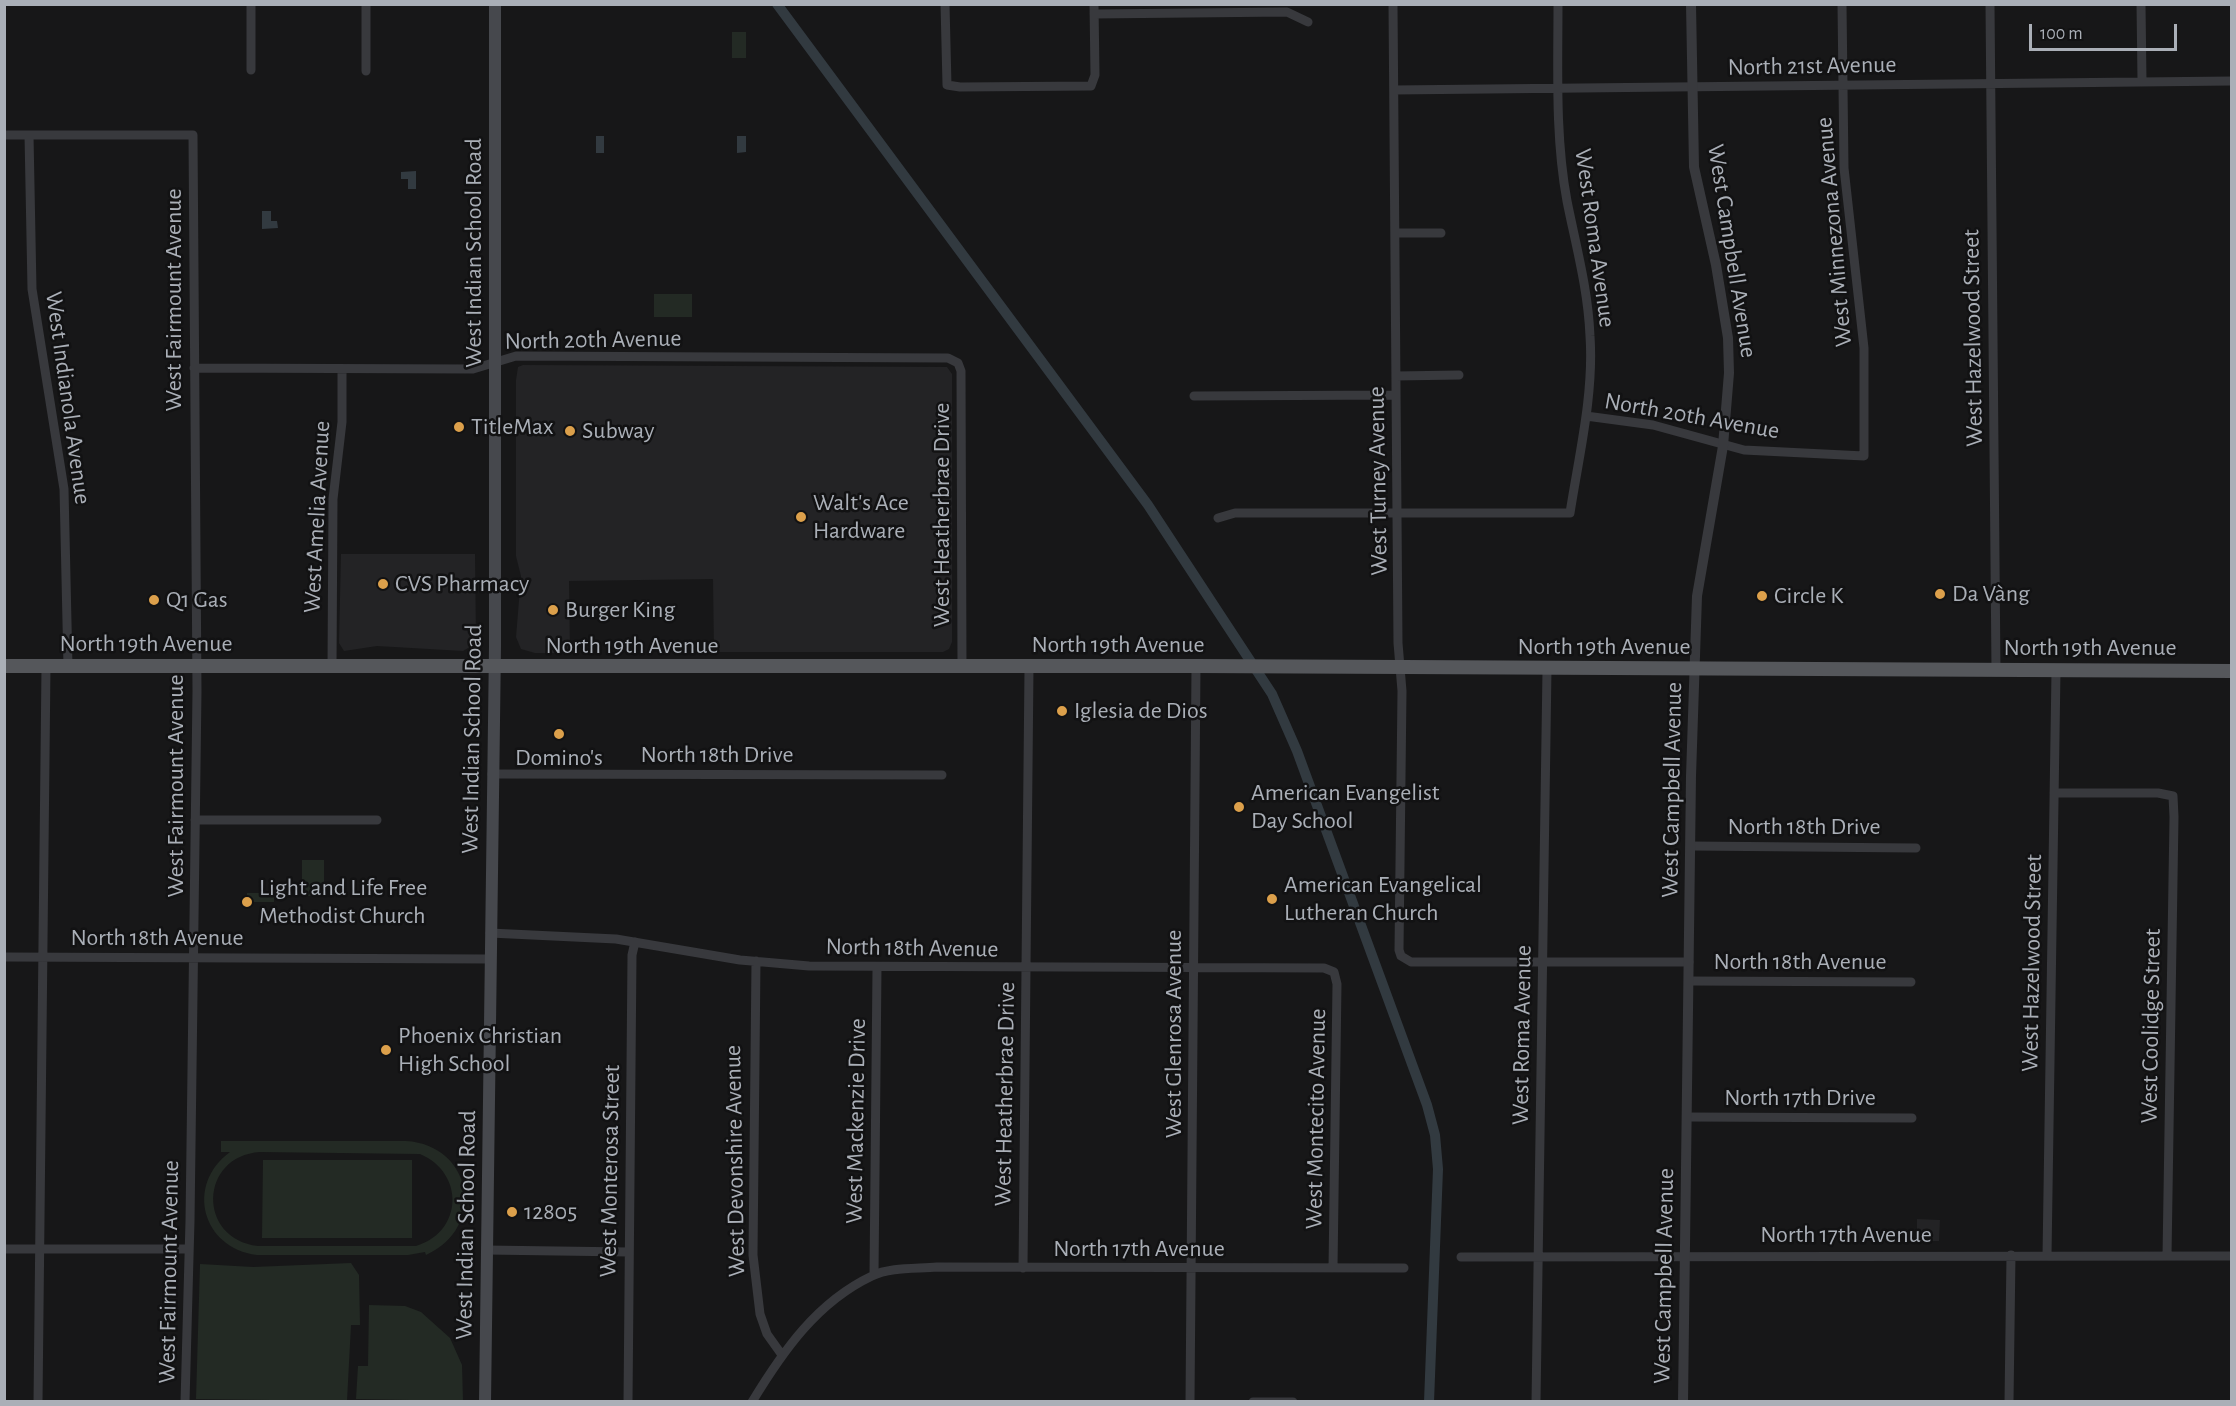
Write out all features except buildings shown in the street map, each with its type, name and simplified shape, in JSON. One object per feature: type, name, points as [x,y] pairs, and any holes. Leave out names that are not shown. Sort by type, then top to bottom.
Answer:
[{"type":"main road","name":"West Indian School Road","points":[[485,1401],[495,668],[495,4]]},
{"type":"main road","name":"North 19th Avenue","points":[[4,666],[495,668],[1196,666],[2232,671]]},
{"type":"street","points":[[251,4],[251,70]]},
{"type":"street","points":[[366,4],[366,70]]},
{"type":"street","points":[[945,4],[947,85],[1091,86],[1095,75],[1094,9],[1287,12],[1308,22]]},
{"type":"street","name":"West Turney Avenue","points":[[1393,4],[1400,668],[1397,942],[1401,956]]},
{"type":"street","name":"West Roma Avenue","points":[[1397,513],[1570,513],[1586,416],[1591,339],[1585,282],[1567,200],[1558,87],[1558,4]]},
{"type":"street","name":"West Campbell Avenue","points":[[1683,1401],[1691,846],[1699,579],[1723,446],[1729,373],[1728,339],[1716,266],[1694,167],[1691,4]]},
{"type":"street","name":"West Minnezona Avenue","points":[[1842,4],[1844,168],[1864,348],[1864,456]]},
{"type":"street","name":"West Hazelwood Street","points":[[1990,4],[1996,671]]},
{"type":"street","points":[[2141,4],[2142,81]]},
{"type":"street","name":"North 21st Avenue","points":[[1394,90],[2232,81]]},
{"type":"street","points":[[4,135],[29,135]]},
{"type":"street","name":"West Fairmount Avenue","points":[[29,135],[193,135],[196,667],[194,958],[185,1401]]},
{"type":"street","name":"West Indianola Avenue","points":[[29,135],[32,289],[65,499],[68,667]]},
{"type":"street","points":[[1396,233],[1442,232]]},
{"type":"street","name":"North 20th Avenue","points":[[194,368],[472,369],[495,360],[516,356],[948,358],[958,363]]},
{"type":"street","name":"West Heatherbrae Drive","points":[[958,363],[962,371],[962,668]]},
{"type":"street","name":"West Amelia Avenue","points":[[332,667],[333,499],[342,422],[342,369]]},
{"type":"street","points":[[1396,376],[1459,375]]},
{"type":"street","points":[[1194,396],[1396,395]]},
{"type":"street","name":"North 20th Avenue","points":[[1586,416],[1653,425],[1723,446],[1796,454],[1864,456]]},
{"type":"street","points":[[1218,518],[1235,513],[1397,513]]},
{"type":"street","points":[[38,1401],[46,666]]},
{"type":"street","name":"West Glenrosa Avenue","points":[[1190,1401],[1196,666]]},
{"type":"street","name":"West Heatherbrae Drive","points":[[1023,1268],[1029,668]]},
{"type":"street","name":"West Roma Avenue","points":[[1536,1401],[1547,669]]},
{"type":"street","name":"West Hazelwood Street","points":[[2046,1256],[2056,671]]},
{"type":"street","name":"North 18th Drive","points":[[492,774],[942,775]]},
{"type":"street","name":"West Coolidge Street","points":[[2054,793],[2158,793],[2172,796],[2175,817],[2167,1256]]},
{"type":"street","points":[[195,820],[378,820]]},
{"type":"street","name":"North 18th Drive","points":[[1691,846],[1916,848]]},
{"type":"street","name":"North 18th Avenue","points":[[490,933],[568,935],[634,942],[756,961],[877,968],[1324,968],[1334,972]]},
{"type":"street","name":"West Monterosa Street","points":[[628,1401],[632,955],[634,942]]},
{"type":"street","name":"North 18th Avenue","points":[[1401,956],[1411,962],[1689,962]]},
{"type":"street","name":"North 18th Avenue","points":[[4,957],[490,960]]},
{"type":"street","name":"West Devonshire Avenue","points":[[756,961],[753,1255],[760,1314],[767,1334],[782,1354]]},
{"type":"street","name":"West Mackenzie Drive","points":[[874,1275],[877,968]]},
{"type":"street","name":"West Montecito Avenue","points":[[1333,1268],[1337,984],[1334,972]]},
{"type":"street","name":"North 18th Avenue","points":[[1689,981],[1911,982]]},
{"type":"street","name":"North 17th Drive","points":[[1687,1117],[1912,1118]]},
{"type":"street","points":[[4,1249],[189,1249]]},
{"type":"street","points":[[486,1250],[629,1252]]},
{"type":"street","name":"North 17th Avenue","points":[[1461,1257],[1538,1255],[2232,1256]]},
{"type":"street","points":[[2009,1401],[2012,1256]]},
{"type":"street","name":"North 17th Avenue","points":[[874,1275],[937,1267],[1404,1268]]},
{"type":"street","points":[[752,1401],[782,1354],[820,1310],[874,1275]]},
{"type":"street","points":[[1252,1401],[1293,1401]]},
{"type":"shaded area","points":[[732,32],[746,32],[746,58],[732,58]]},
{"type":"shaded area","points":[[596,136],[604,136],[604,153],[596,153]]},
{"type":"shaded area","points":[[737,136],[746,136],[746,152],[737,153]]},
{"type":"shaded area","points":[[416,171],[416,189],[408,189],[408,179],[401,179],[401,172]]},
{"type":"shaded area","points":[[262,211],[271,211],[271,221],[277,221],[278,228],[262,229]]},
{"type":"shaded area","points":[[654,294],[692,294],[692,317],[654,317]]},
{"type":"shaded area","points":[[523,365],[947,367],[952,374],[952,642],[949,649],[943,652],[714,652],[713,579],[569,581],[570,653],[535,653],[521,649],[516,637],[521,576],[516,556],[516,380],[518,367]]},
{"type":"shaded area","points":[[341,554],[475,554],[476,639],[473,645],[463,651],[377,646],[344,651],[339,643]]},
{"type":"shaded area","points":[[302,860],[324,860],[324,896],[302,896]]},
{"type":"shaded area","points":[[247,893],[274,893],[274,902],[247,902]]},
{"type":"shaded area","points":[[221,1141],[406,1141],[429,1146],[446,1157],[458,1172],[464,1189],[464,1208],[458,1226],[445,1243],[426,1255],[425,1252],[408,1255],[257,1255],[238,1250],[223,1241],[212,1228],[206,1213],[204,1197],[207,1181],[216,1166],[230,1152],[221,1152]],"holes":[[[260,1152],[420,1154],[435,1163],[445,1174],[451,1188],[452,1202],[450,1216],[443,1228],[432,1239],[416,1246],[258,1246],[238,1240],[224,1229],[216,1214],[213,1198],[216,1182],[225,1167],[240,1157]]]},
{"type":"shaded area","points":[[263,1160],[412,1160],[412,1238],[262,1238]]},
{"type":"shaded area","points":[[1917,1219],[1940,1220],[1939,1241],[1917,1241]]},
{"type":"shaded area","points":[[351,1263],[359,1275],[360,1325],[351,1325],[347,1401],[196,1399],[200,1264],[253,1267]]},
{"type":"shaded area","points":[[369,1305],[405,1306],[421,1312],[450,1338],[462,1365],[463,1401],[356,1399],[358,1366],[368,1366]]},
{"type":"waterway","points":[[777,4],[1148,505],[1272,694],[1297,751],[1427,1105],[1435,1135],[1438,1169],[1429,1402]]},
{"type":"place","name":"TitleMax","points":[[459,427]]},
{"type":"place","name":"Subway","points":[[570,431]]},
{"type":"place","name":"Walt's Ace Hardware","points":[[801,517]]},
{"type":"place","name":"CVS Pharmacy","points":[[383,584]]},
{"type":"place","name":"Da Vàng","points":[[1940,594]]},
{"type":"place","name":"Circle K","points":[[1762,596]]},
{"type":"place","name":"Q1 Gas","points":[[154,600]]},
{"type":"place","name":"Burger King","points":[[553,610]]},
{"type":"place","name":"Iglesia de Dios","points":[[1062,711]]},
{"type":"place","name":"Domino's","points":[[559,734]]},
{"type":"place","name":"American Evangelist Day School","points":[[1239,807]]},
{"type":"place","name":"American Evangelical Lutheran Church","points":[[1272,899]]},
{"type":"place","name":"Light and Life Free Methodist Church","points":[[247,902]]},
{"type":"place","name":"Phoenix Christian High School","points":[[386,1050]]},
{"type":"place","name":"12805","points":[[512,1212]]}]
